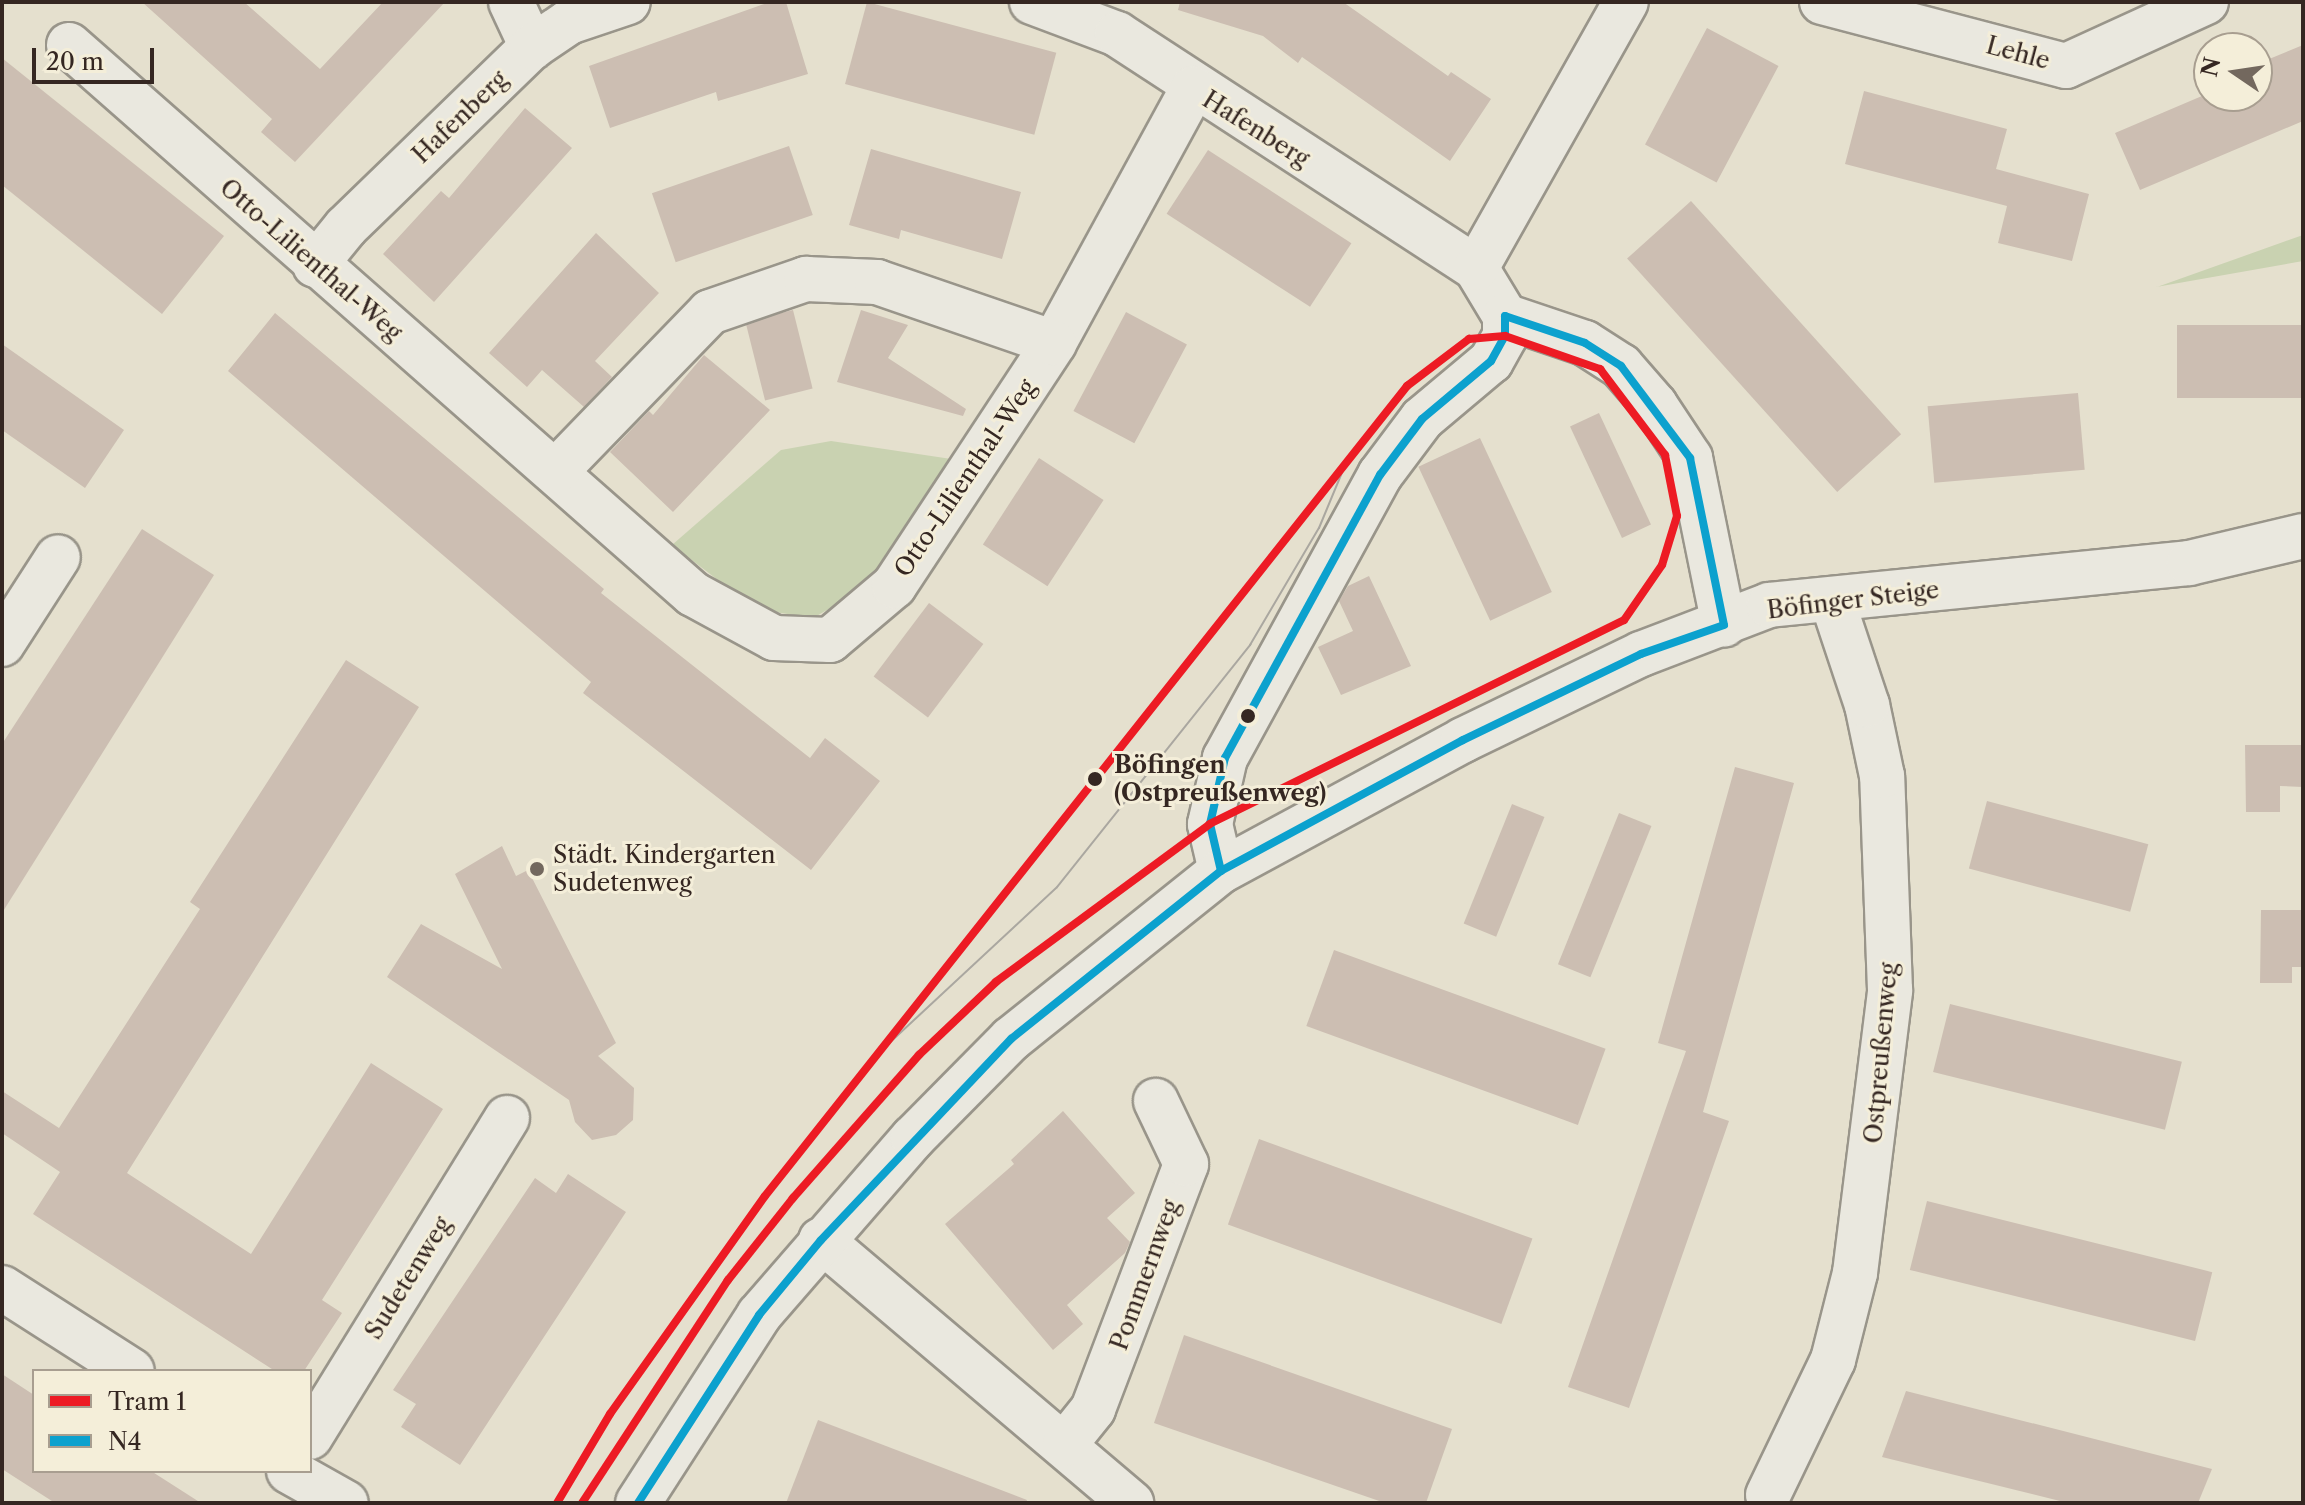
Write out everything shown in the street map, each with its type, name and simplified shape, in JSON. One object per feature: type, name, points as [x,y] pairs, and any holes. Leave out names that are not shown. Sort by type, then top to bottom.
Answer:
[{"type":"street","points":[[511,2],[532,47]]},
{"type":"street","name":"Hafenberg","points":[[315,265],[346,227],[532,47],[569,22],[628,2]]},
{"type":"street","name":"Hafenberg","points":[[1032,2],[1121,18],[1193,88],[1476,268]]},
{"type":"street","points":[[1221,871],[1210,824],[1225,758],[1380,475],[1422,419],[1491,361],[1505,336],[1505,316],[1476,268],[1626,2]]},
{"type":"street","name":"Lehle","points":[[1822,2],[2066,66],[2206,2]]},
{"type":"street","name":"Otto-Lilienthal-Weg","points":[[69,45],[315,265],[556,471],[693,594],[774,638],[830,640],[894,586],[1054,343],[1193,88]]},
{"type":"street","points":[[556,471],[710,312],[806,279],[877,282],[1054,343]]},
{"type":"street","points":[[1505,316],[1585,343],[1621,366],[1655,405],[1690,458],[1724,625]]},
{"type":"street","name":"Böfinger Steige","points":[[638,1503],[759,1315],[821,1240],[1011,1039],[1221,871],[1463,740],[1641,654],[1724,625],[1769,605],[2189,563],[2303,536]]},
{"type":"street","points":[[4,637],[58,557]]},
{"type":"street","name":"Ostpreußenweg","points":[[1768,1495],[1833,1360],[1855,1273],[1890,990],[1882,776],[1867,705],[1832,600]]},
{"type":"street","name":"Pommernweg","points":[[1065,1444],[1093,1409],[1186,1164],[1156,1101]]},
{"type":"street","name":"Sudetenweg","points":[[312,1434],[507,1118]]},
{"type":"street","points":[[821,1240],[1131,1503]]},
{"type":"street","points":[[2,1288],[129,1369]]},
{"type":"street","points":[[293,1473],[346,1503]]},
{"type":"green space","points":[[2303,235],[2303,261],[2158,287]]},
{"type":"green space","points":[[831,441],[958,460],[862,590],[813,618],[756,609],[672,545],[781,450]]},
{"type":"building","points":[[142,2],[244,2],[320,69],[383,2],[445,2],[295,162],[261,132],[272,119]]},
{"type":"building","points":[[770,2],[786,2],[808,74],[718,101],[716,92],[610,128],[589,66]]},
{"type":"building","points":[[867,2],[1056,53],[1034,135],[845,84]]},
{"type":"building","points":[[1180,2],[1343,2],[1448,76],[1451,72],[1491,99],[1450,161],[1302,57],[1298,63],[1263,36],[1178,10]]},
{"type":"building","points":[[1707,28],[1779,66],[1717,183],[1645,145]]},
{"type":"building","points":[[2303,45],[2303,121],[2140,190],[2115,133],[2193,100],[2193,112],[2273,112],[2273,57]]},
{"type":"building","points":[[2,58],[224,236],[162,314],[2,185]]},
{"type":"building","points":[[1864,91],[2007,129],[1996,169],[2089,194],[2072,261],[1998,243],[2007,206],[1845,164]]},
{"type":"building","points":[[525,108],[572,148],[434,302],[383,254],[441,191],[449,198]]},
{"type":"building","points":[[789,146],[813,215],[676,262],[652,193]]},
{"type":"building","points":[[871,149],[1021,192],[1002,259],[901,230],[899,239],[849,225]]},
{"type":"building","points":[[1208,150],[1351,243],[1310,307],[1167,214]]},
{"type":"building","points":[[1691,201],[1901,434],[1837,492],[1627,259]]},
{"type":"building","points":[[596,233],[659,293],[595,361],[612,377],[584,407],[542,370],[527,387],[489,353]]},
{"type":"building","points":[[793,310],[813,389],[765,400],[745,322]]},
{"type":"building","points":[[861,310],[908,325],[888,358],[966,409],[963,416],[837,382]]},
{"type":"building","points":[[1126,312],[1187,344],[1134,443],[1073,411]]},
{"type":"building","points":[[275,313],[604,589],[601,593],[810,758],[825,738],[880,781],[811,870],[583,693],[591,682],[228,371]]},
{"type":"building","points":[[2177,325],[2303,325],[2303,398],[2177,398]]},
{"type":"building","points":[[2,344],[124,430],[85,488],[2,430]]},
{"type":"building","points":[[704,355],[770,410],[673,512],[610,452],[649,411],[653,415]]},
{"type":"building","points":[[2078,393],[2085,470],[1934,483],[1928,406]]},
{"type":"building","points":[[1599,413],[1651,524],[1622,538],[1570,427]]},
{"type":"building","points":[[1480,438],[1552,592],[1490,621],[1418,467]]},
{"type":"building","points":[[1039,458],[1104,500],[1047,586],[983,544]]},
{"type":"building","points":[[142,529],[214,575],[2,913],[2,744]]},
{"type":"building","points":[[1369,576],[1411,666],[1341,695],[1318,647],[1353,631],[1339,601],[1348,586]]},
{"type":"building","points":[[929,603],[983,644],[928,717],[874,676]]},
{"type":"building","points":[[346,660],[419,707],[127,1173],[251,1254],[371,1063],[443,1109],[322,1300],[342,1313],[305,1369],[272,1369],[33,1214],[60,1172],[2,1133],[2,1091],[59,1128],[200,909],[190,902]]},
{"type":"building","points":[[2245,745],[2303,745],[2303,787],[2280,786],[2280,812],[2246,812]]},
{"type":"building","points":[[1735,767],[1794,783],[1703,1112],[1729,1121],[1629,1408],[1568,1387],[1686,1051],[1658,1043]]},
{"type":"building","points":[[1987,801],[2148,844],[2130,912],[1969,869]]},
{"type":"building","points":[[1512,804],[1544,817],[1496,937],[1464,924]]},
{"type":"building","points":[[1619,813],[1651,826],[1590,977],[1558,964]]},
{"type":"building","points":[[502,846],[516,876],[528,870],[616,1043],[598,1056],[634,1088],[633,1120],[616,1135],[592,1140],[575,1122],[569,1100],[387,977],[421,924],[502,969],[455,874]]},
{"type":"building","points":[[2261,910],[2303,910],[2303,967],[2292,967],[2292,983],[2260,983]]},
{"type":"building","points":[[1334,950],[1606,1049],[1578,1125],[1306,1026]]},
{"type":"building","points":[[1950,1004],[2182,1062],[2165,1130],[1933,1072]]},
{"type":"building","points":[[1063,1111],[1135,1193],[1107,1218],[1130,1242],[1125,1253],[1067,1305],[1083,1324],[1053,1350],[945,1224],[1014,1164],[1011,1160]]},
{"type":"building","points":[[1259,1139],[1532,1239],[1501,1324],[1228,1225]]},
{"type":"building","points":[[568,1174],[626,1212],[460,1465],[401,1427],[416,1404],[393,1390],[535,1178],[556,1193]]},
{"type":"building","points":[[1927,1201],[2212,1272],[2195,1341],[1910,1270]]},
{"type":"building","points":[[1184,1335],[1452,1429],[1426,1503],[1385,1503],[1154,1423]]},
{"type":"building","points":[[2,1374],[32,1394],[32,1473],[154,1473],[201,1503],[55,1503],[2,1469]]},
{"type":"building","points":[[1906,1391],[2212,1469],[2198,1503],[2068,1503],[1882,1457]]},
{"type":"building","points":[[818,1420],[1027,1500],[1026,1503],[786,1503]]},
{"type":"tram line","name":"1","points":[[557,1503],[610,1414],[765,1196],[1407,386],[1469,339],[1505,336],[1600,369],[1665,455],[1677,516],[1662,565],[1624,620],[1210,824],[996,982],[919,1055],[793,1198],[728,1280],[582,1503]]},
{"type":"tram line","points":[[886,1046],[1057,887],[1250,645],[1319,528],[1348,458]]},
{"type":"transit line","name":"N4","points":[[1505,316],[1585,343],[1621,366],[1690,458],[1724,625],[1641,654],[1463,740],[1221,871],[1210,824],[1225,758],[1380,475],[1422,419],[1491,361],[1505,336],[1505,316]]},
{"type":"transit line","name":"N4","points":[[638,1503],[759,1315],[821,1240],[1011,1039],[1221,871]]},
{"type":"place","name":"Böfingen (Ostpreußenweg)","points":[[1095,779]]},
{"type":"place","name":"Städt. Kindergarten Sudetenweg","points":[[537,869]]}]
